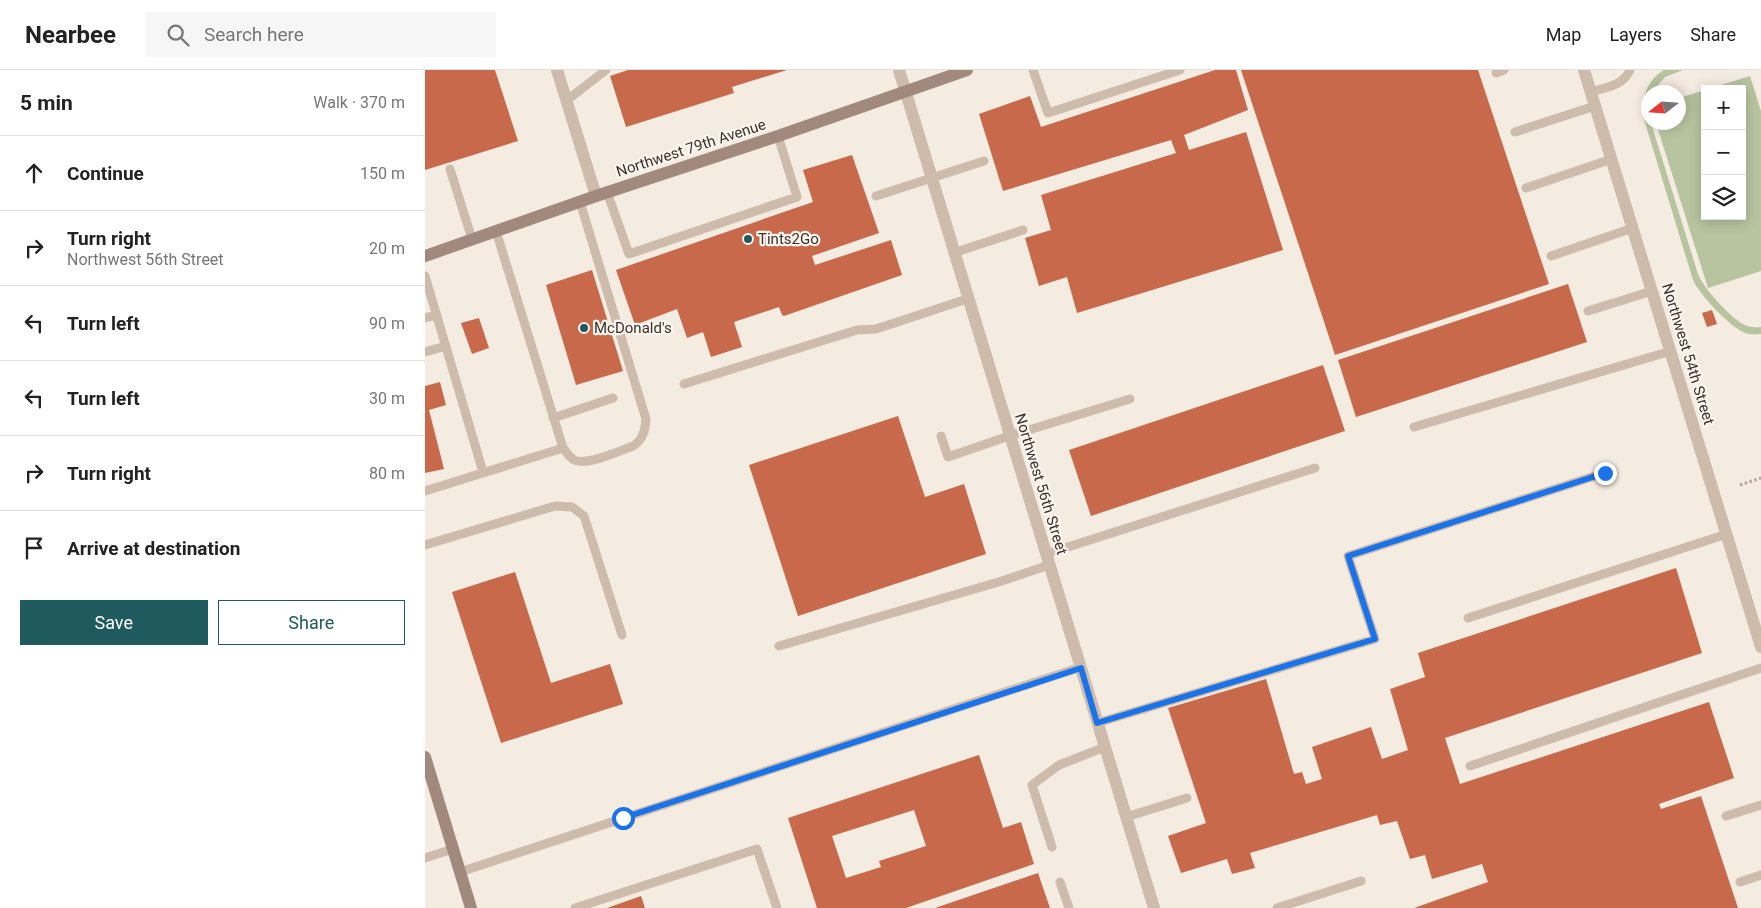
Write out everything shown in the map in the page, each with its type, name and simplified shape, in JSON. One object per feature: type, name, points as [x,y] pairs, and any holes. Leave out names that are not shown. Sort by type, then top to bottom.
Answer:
[{"type":"main road","name":"Northwest 79th Avenue","points":[[425,256],[967,70]]},
{"type":"main road","points":[[425,756],[471,908]]},
{"type":"street","points":[[557,70],[566,101],[602,194]]},
{"type":"street","name":"Northwest 56th Street","points":[[899,70],[953,253],[1154,908]]},
{"type":"street","name":"Northwest 54th Street","points":[[1584,70],[1761,648]]},
{"type":"lane","points":[[566,101],[606,70]]},
{"type":"lane","points":[[1033,70],[1048,113],[1180,70]]},
{"type":"lane","points":[[1591,92],[1621,82],[1627,77],[1630,70]]},
{"type":"lane","points":[[1515,132],[1595,106]]},
{"type":"lane","points":[[602,194],[629,254],[797,197],[778,136]]},
{"type":"lane","points":[[1526,188],[1612,160]]},
{"type":"lane","points":[[876,196],[984,161]]},
{"type":"lane","points":[[450,169],[472,239]]},
{"type":"lane","points":[[496,231],[563,448],[571,458],[581,462],[633,446],[637,444],[644,433],[646,418],[580,202]]},
{"type":"lane","points":[[1551,256],[1633,228]]},
{"type":"lane","points":[[953,253],[1023,230]]},
{"type":"lane","points":[[425,276],[483,472]]},
{"type":"lane","points":[[1588,311],[1652,291]]},
{"type":"lane","points":[[684,384],[857,330],[875,329],[967,299]]},
{"type":"lane","points":[[425,318],[437,315]]},
{"type":"lane","points":[[425,352],[445,346]]},
{"type":"lane","points":[[1414,427],[1671,351]]},
{"type":"lane","points":[[553,418],[613,398]]},
{"type":"lane","points":[[941,436],[948,457],[1130,399]]},
{"type":"lane","points":[[425,491],[563,448]]},
{"type":"lane","points":[[779,646],[1002,581],[1047,560],[1315,468]]},
{"type":"lane","points":[[1097,723],[1375,639],[1348,556],[1605,473]]},
{"type":"lane","points":[[425,546],[547,508],[555,506],[572,507],[584,516],[622,635]]},
{"type":"lane","points":[[1468,618],[1727,534]]},
{"type":"lane","points":[[460,872],[1081,668]]},
{"type":"lane","points":[[1470,766],[1761,668]]},
{"type":"lane","points":[[1052,847],[1032,786],[1059,765],[1105,747]]},
{"type":"lane","points":[[1126,817],[1187,798]]},
{"type":"lane","points":[[1726,816],[1761,805]]},
{"type":"lane","points":[[425,858],[453,849]]},
{"type":"lane","points":[[575,908],[757,849],[777,908]]},
{"type":"lane","points":[[1740,882],[1761,875]]},
{"type":"lane","points":[[1277,908],[1361,881]]},
{"type":"lane","points":[[1060,882],[1069,908]]},
{"type":"path","points":[[1740,485],[1761,478]]},
{"type":"green space","points":[[1664,70],[1683,70],[1665,77],[1658,85],[1650,85],[1658,74]]},
{"type":"green space","points":[[1750,76],[1761,111],[1761,271],[1708,288],[1658,130],[1686,130],[1686,96],[1701,91],[1701,220],[1746,220],[1746,85],[1721,85]]},
{"type":"green space","points":[[1647,130],[1653,130],[1701,280],[1730,314],[1741,323],[1761,327],[1761,334],[1745,333],[1731,324],[1708,301],[1693,280]]},
{"type":"building","points":[[425,70],[495,70],[518,141],[425,170]]},
{"type":"building","points":[[628,70],[787,70],[732,87],[734,93],[626,127],[610,76]]},
{"type":"building","points":[[1215,70],[1236,70],[1248,110],[1184,135],[1189,150],[1246,132],[1283,250],[1077,313],[1067,277],[1039,286],[1025,238],[1051,230],[1041,195],[1176,153],[1171,140],[1003,191],[979,114],[1030,96],[1041,127]]},
{"type":"building","points":[[1241,70],[1478,70],[1549,284],[1335,355]]},
{"type":"building","points":[[852,155],[879,233],[812,256],[815,265],[891,240],[902,275],[784,316],[779,307],[734,322],[742,347],[711,357],[703,332],[687,338],[677,309],[635,325],[616,270],[813,202],[803,170]]},
{"type":"building","name":"McDonald's","points":[[592,270],[623,371],[576,385],[546,285]]},
{"type":"building","points":[[1568,284],[1587,342],[1356,417],[1338,360]]},
{"type":"building","points":[[1712,310],[1717,324],[1707,327],[1702,313]]},
{"type":"building","points":[[479,318],[489,348],[472,354],[461,323]]},
{"type":"building","points":[[1323,365],[1345,431],[1091,516],[1069,450]]},
{"type":"building","points":[[440,382],[446,405],[429,410],[444,469],[425,473],[425,386]]},
{"type":"building","points":[[898,416],[925,497],[964,484],[986,554],[798,616],[749,465]]},
{"type":"building","points":[[1676,568],[1702,653],[1445,738],[1460,784],[1709,702],[1734,778],[1659,804],[1661,809],[1701,796],[1738,908],[1414,908],[1488,882],[1482,864],[1432,879],[1425,855],[1410,859],[1397,821],[1380,825],[1377,815],[1250,853],[1255,868],[1232,874],[1227,859],[1181,873],[1168,836],[1206,823],[1168,708],[1266,679],[1294,774],[1302,772],[1306,784],[1322,779],[1312,747],[1371,727],[1382,759],[1408,750],[1390,689],[1425,677],[1418,653]]},
{"type":"building","points":[[515,572],[551,683],[610,664],[623,704],[501,743],[452,592]]},
{"type":"building","points":[[979,755],[1003,828],[1021,822],[1034,864],[906,908],[817,908],[788,818]],"holes":[[[914,810],[926,846],[879,861],[881,867],[846,878],[832,836]]]},
{"type":"building","points":[[1038,873],[1050,908],[935,908]]},
{"type":"building","points":[[641,896],[645,908],[607,908]]},
{"type":"place","name":"Tints2Go","points":[[748,239]]},
{"type":"place","name":"McDonald's","points":[[584,328]]},
{"type":"route","points":[[623,818],[1081,668],[1097,723],[1375,639],[1348,556],[1605,473]]}]
